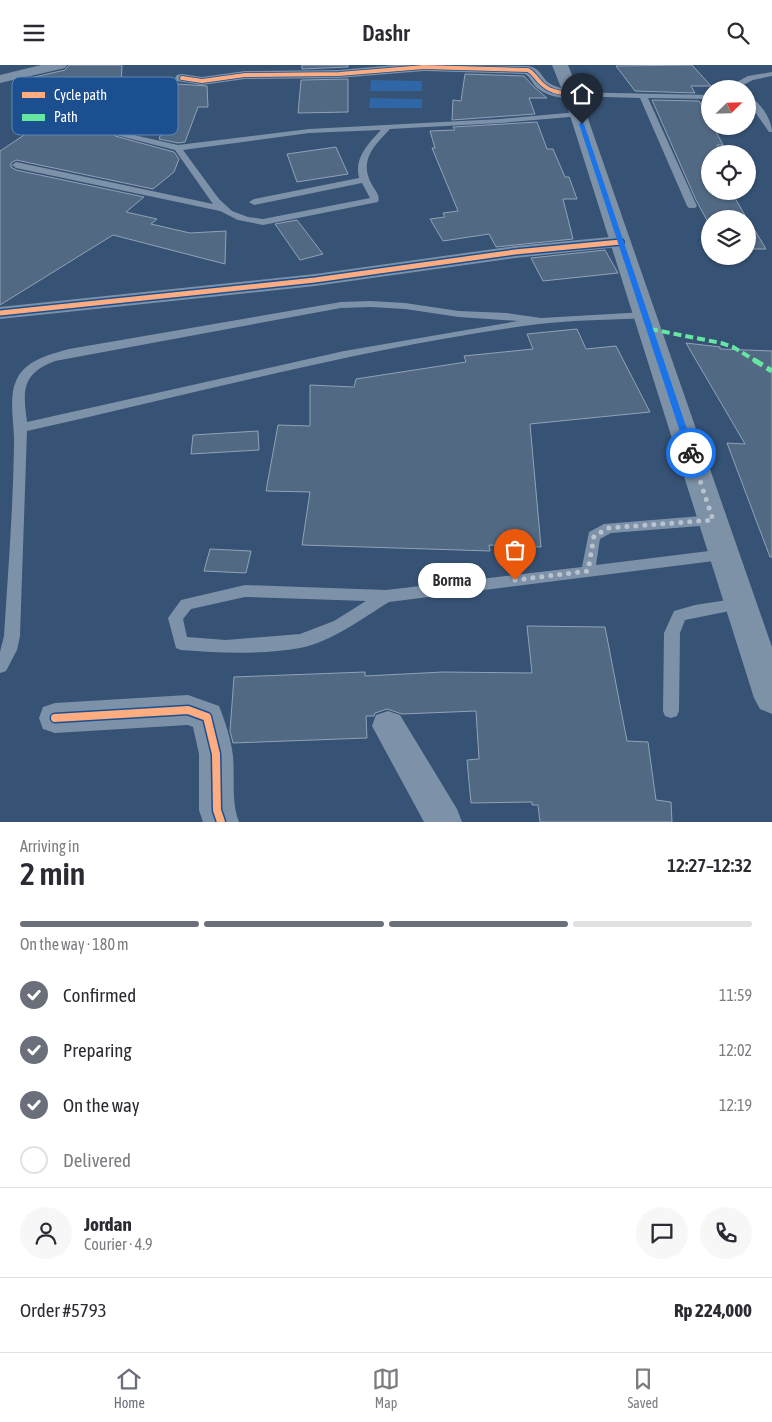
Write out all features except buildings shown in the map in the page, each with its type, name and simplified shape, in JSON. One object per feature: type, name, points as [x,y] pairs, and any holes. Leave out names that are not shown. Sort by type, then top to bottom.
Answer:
[{"type":"highway","points":[[569,89],[772,698]]},
{"type":"street","points":[[0,79],[60,65]]},
{"type":"street","points":[[182,79],[202,81],[245,75],[339,74],[424,67],[528,70],[534,73],[538,81],[550,91],[569,89]]},
{"type":"street","points":[[0,313],[315,280],[515,252],[621,242]]},
{"type":"street","points":[[56,718],[188,710],[207,717],[216,754],[217,810],[221,822]]},
{"type":"street","points":[[388,726],[444,822]]},
{"type":"lane","points":[[747,80],[772,74]]},
{"type":"lane","points":[[127,135],[178,148],[308,131],[500,121],[569,89],[643,95],[701,97]]},
{"type":"lane","points":[[643,95],[692,206]]},
{"type":"lane","points":[[756,109],[772,130]]},
{"type":"lane","points":[[178,148],[211,194],[229,213],[256,222],[263,222],[373,201],[376,198],[364,180],[362,162],[371,145],[388,127]]},
{"type":"lane","points":[[16,165],[225,209]]},
{"type":"lane","points":[[254,202],[364,180]]},
{"type":"lane","points":[[0,666],[9,650],[12,636],[21,428],[18,392],[25,375],[36,364],[52,357],[69,353],[341,305],[406,306],[541,321]]},
{"type":"lane","points":[[21,428],[319,360],[433,337],[541,321],[645,315]]},
{"type":"lane","points":[[588,571],[594,536],[609,528],[713,520]]},
{"type":"lane","points":[[386,596],[339,626],[301,641],[226,647],[181,643],[175,618],[186,604],[244,591],[386,596],[724,555]]},
{"type":"lane","points":[[671,711],[672,633],[679,615],[741,604]]},
{"type":"shaded area","points":[[371,80],[422,81],[422,91],[370,91]]},
{"type":"shaded area","points":[[370,98],[422,99],[422,108],[369,108]]},
{"type":"marked path","points":[[650,329],[733,347],[772,371]]},
{"type":"cycle path","points":[[182,78],[202,81],[245,75],[339,74],[424,67],[528,70],[534,73],[540,83],[549,89],[559,93],[571,94]]},
{"type":"cycle path","points":[[0,313],[315,280],[515,252],[621,242]]},
{"type":"cycle path","points":[[55,718],[188,710],[207,717],[216,754],[217,810],[221,822]]},
{"type":"way so far","points":[[515,580],[588,571],[594,536],[609,528],[713,520],[691,453]]},
{"type":"place","name":"Borma","points":[[515,580]]},
{"type":"route","points":[[582,124],[691,453]]}]
